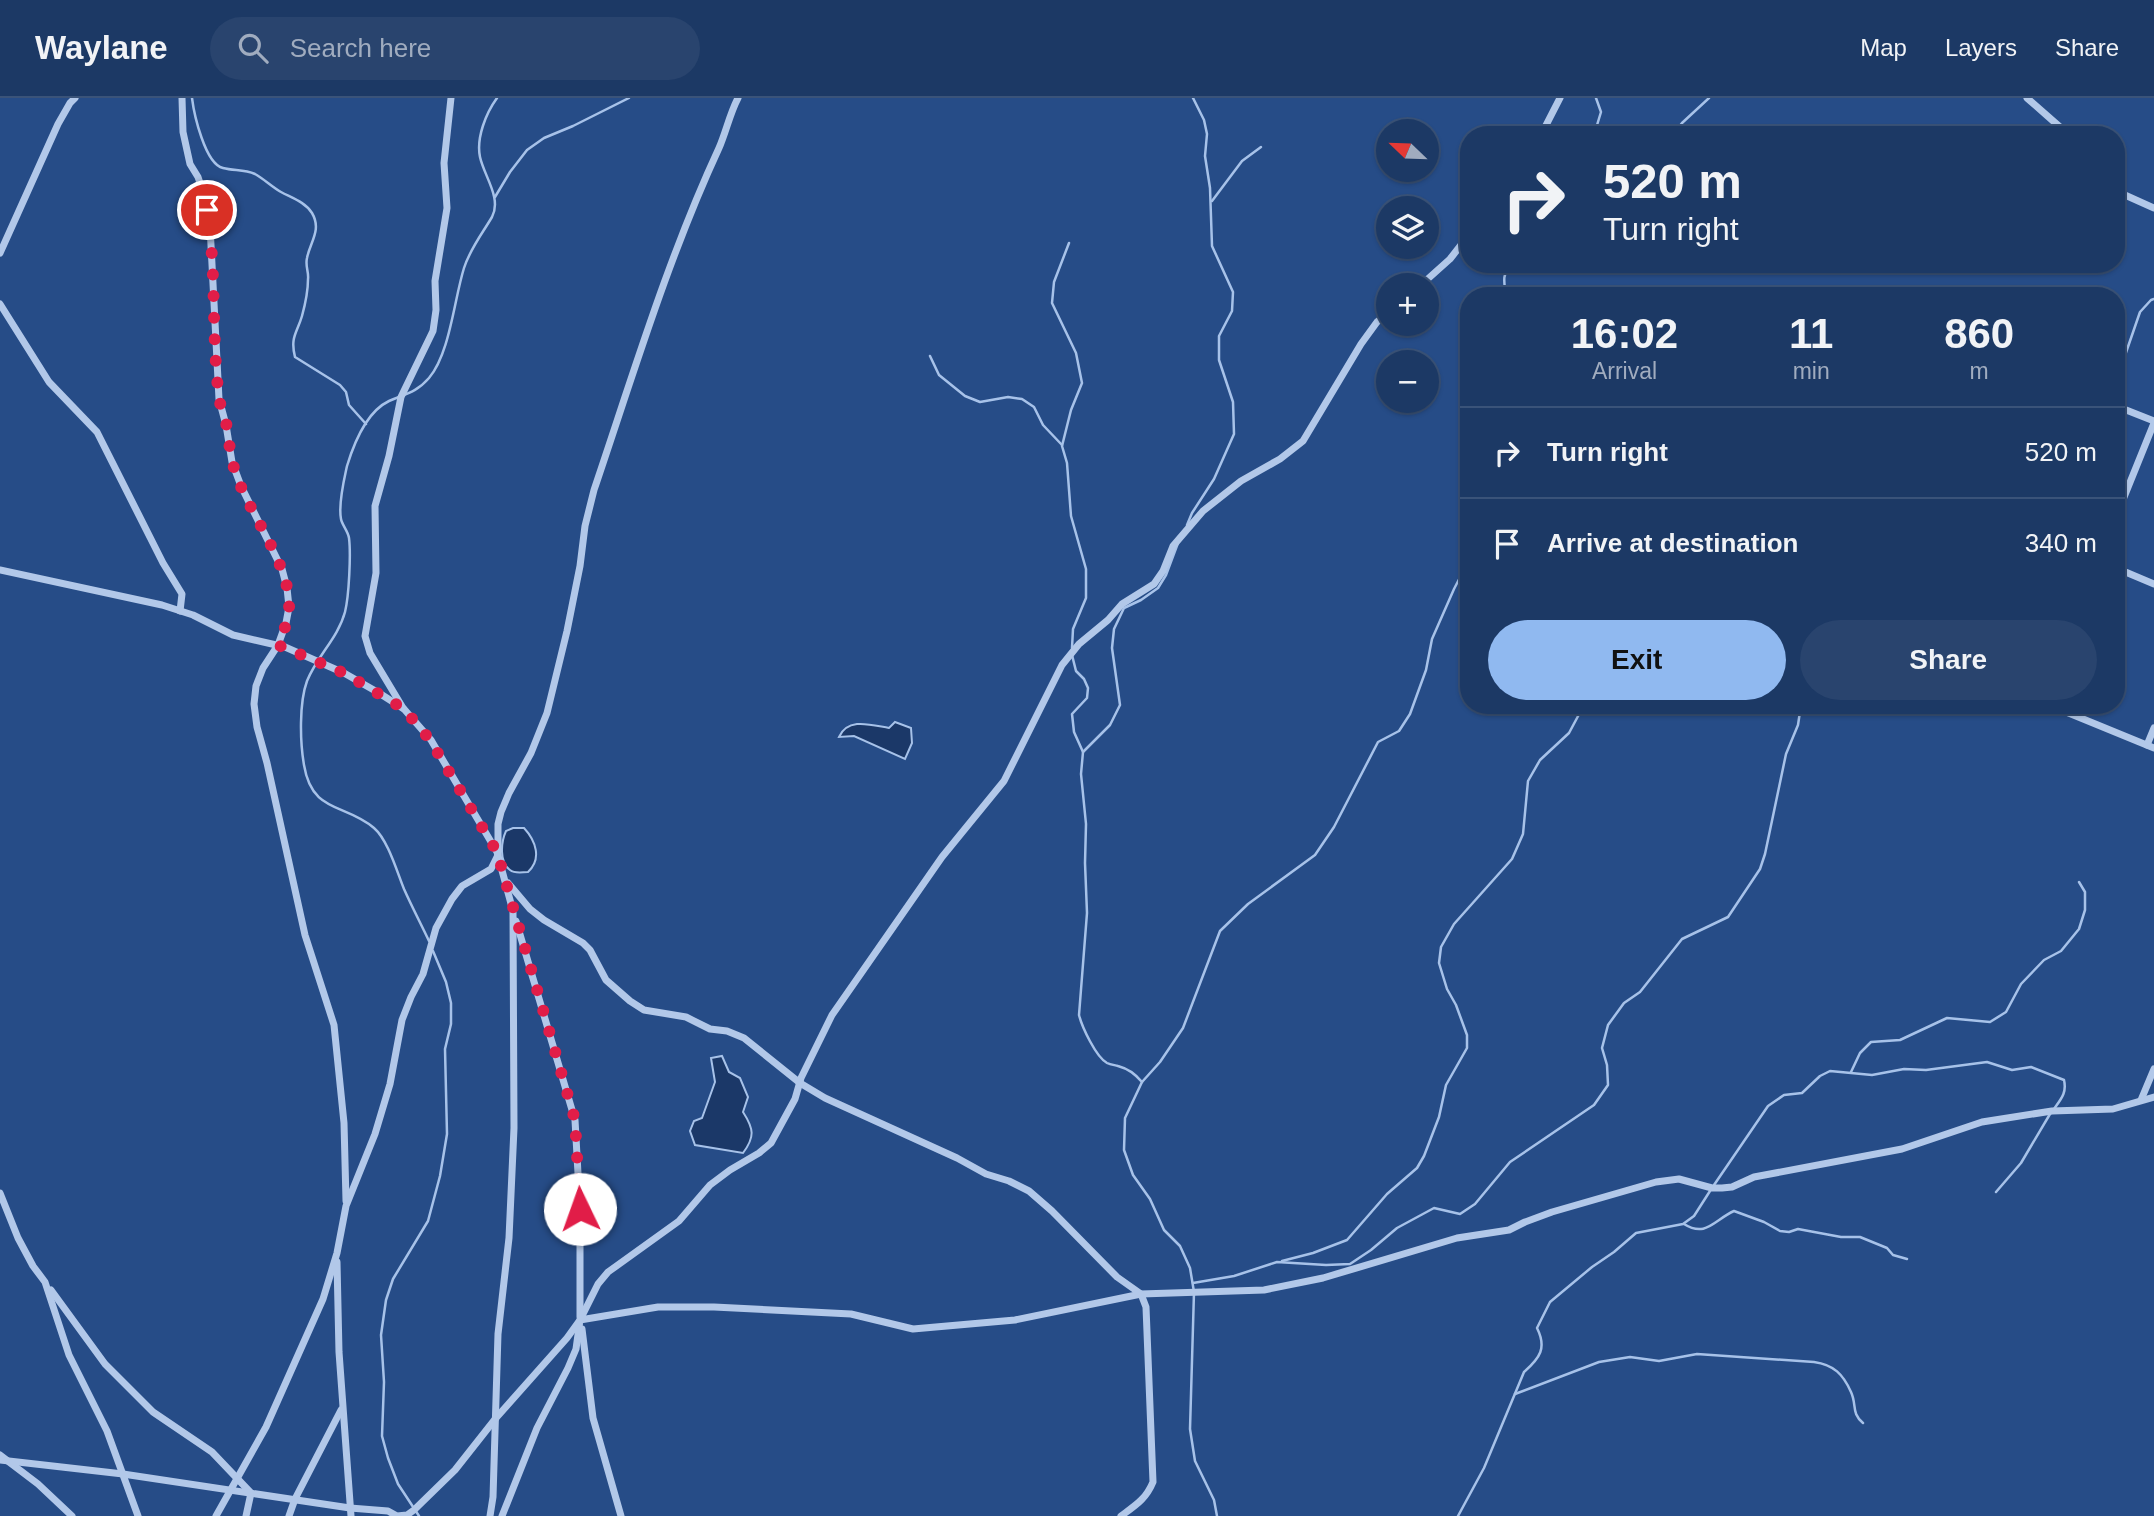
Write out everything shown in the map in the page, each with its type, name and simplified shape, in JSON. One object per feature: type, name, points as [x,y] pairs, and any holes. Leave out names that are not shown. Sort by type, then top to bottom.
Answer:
[{"type":"street","points":[[0,253],[58,124],[75,98]]},
{"type":"street","points":[[182,98],[183,132],[190,164],[204,195],[209,226],[219,399],[232,462],[282,569],[288,588],[286,623],[278,645],[263,668],[256,687],[254,704],[305,935],[334,1025],[344,1123],[346,1206]]},
{"type":"street","points":[[451,98],[444,163],[447,208],[435,281],[436,310],[433,331],[401,397],[392,445],[375,506],[376,573],[365,636],[370,653],[404,709],[430,740],[480,820],[498,855],[575,1120],[580,1209],[580,1320],[593,1418],[621,1516]]},
{"type":"street","points":[[216,1516],[266,1427],[323,1300],[337,1253],[346,1206],[375,1134],[390,1084],[402,1020],[423,974],[436,928],[462,886],[491,869],[498,855],[498,824],[501,812],[531,753],[547,713],[567,631],[580,566],[584,526],[594,490],[673,257],[692,206],[726,133],[738,98]]},
{"type":"street","points":[[1546,126],[1560,98]]},
{"type":"street","points":[[2028,98],[2059,126]]},
{"type":"street","points":[[2125,195],[2154,208]]},
{"type":"street","points":[[1435,273],[1460,247]]},
{"type":"street","points":[[0,304],[50,382],[97,432],[163,563],[182,594],[180,611]]},
{"type":"street","points":[[3,1458],[295,1499],[351,1512],[388,1511],[397,1516],[407,1515],[455,1470],[496,1418],[567,1338],[580,1320],[598,1284],[608,1272],[679,1221],[710,1185],[771,1143],[795,1099],[832,1015],[942,857],[1003,781],[1062,665],[1079,644],[1108,620],[1122,604],[1154,584],[1163,571],[1172,546],[1203,511],[1241,481],[1280,459],[1303,441],[1376,323]]},
{"type":"street","points":[[2125,410],[2154,422],[2125,494]]},
{"type":"street","points":[[0,570],[135,599],[193,615],[233,635],[278,645],[344,673],[404,709]]},
{"type":"street","points":[[2125,572],[2154,584]]},
{"type":"street","points":[[2071,714],[2150,747],[2154,727]]},
{"type":"street","points":[[505,880],[537,915],[583,943],[590,950],[606,980],[630,1001],[644,1010],[686,1017],[710,1029],[727,1031],[744,1038],[800,1083],[825,1098],[927,1146],[957,1157],[986,1174],[1029,1191],[1117,1277],[1141,1294],[1146,1307],[1149,1340],[1153,1482],[1149,1493],[1141,1502],[1121,1516]]},
{"type":"street","points":[[490,1516],[494,1497],[498,1334],[509,1238],[514,1128],[513,911]]},
{"type":"street","points":[[2141,1100],[2154,1069]]},
{"type":"street","points":[[580,1320],[658,1307],[714,1307],[851,1314],[913,1329],[1015,1320],[1141,1294],[1264,1290],[1323,1278],[1457,1238],[1509,1230],[1552,1212],[1656,1182],[1679,1179],[1712,1188],[1732,1187],[1754,1177],[1902,1149],[1982,1122],[2052,1111],[2113,1109],[2154,1097]]},
{"type":"street","points":[[0,1194],[33,1266],[105,1364],[153,1412],[212,1452],[251,1493]]},
{"type":"street","points":[[337,1253],[339,1352],[351,1512]]},
{"type":"street","points":[[46,1282],[69,1355],[107,1431],[138,1516]]},
{"type":"street","points":[[502,1516],[537,1427],[576,1349],[580,1320]]},
{"type":"street","points":[[289,1516],[295,1499],[343,1408]]},
{"type":"street","points":[[3,1458],[72,1516]]},
{"type":"street","points":[[246,1516],[251,1493]]},
{"type":"water","points":[[895,722],[911,728],[912,743],[905,759],[854,736],[839,737],[848,727],[854,725],[868,724],[889,728]]},
{"type":"water","points":[[524,828],[534,844],[535,861],[528,872],[512,871],[504,862],[504,836],[506,831]]},
{"type":"water","points":[[722,1056],[729,1072],[740,1078],[748,1097],[743,1112],[752,1133],[743,1153],[695,1145],[690,1131],[694,1121],[702,1118],[715,1082],[711,1058]]},
{"type":"waterway","points":[[192,98],[202,138],[211,158],[217,164],[223,168],[255,174],[302,203],[312,213],[316,230],[308,252],[307,288],[294,340],[295,357],[340,385],[346,392],[349,405],[366,424]]},
{"type":"waterway","points":[[429,941],[379,833],[363,820],[331,806],[314,792],[304,765],[301,711],[307,681],[338,630],[345,612],[350,545],[341,519],[340,506],[353,448],[367,420],[381,406],[420,387],[436,367],[447,341],[467,261],[495,210],[494,195],[480,157],[479,142],[489,111],[497,98]]},
{"type":"waterway","points":[[495,197],[527,150],[544,138],[629,98]]},
{"type":"waterway","points":[[1187,525],[1214,479],[1234,434],[1233,402],[1219,360],[1219,336],[1232,311],[1233,292],[1212,246],[1210,188],[1205,156],[1207,134],[1204,120],[1193,98]]},
{"type":"waterway","points":[[1596,98],[1601,112],[1597,126]]},
{"type":"waterway","points":[[1680,126],[1709,98]]},
{"type":"waterway","points":[[1212,201],[1242,161],[1261,147]]},
{"type":"waterway","points":[[1069,243],[1054,282],[1052,303],[1076,353],[1082,383],[1071,410],[1062,446],[1067,463],[1071,516],[1086,569],[1086,598],[1073,629],[1072,648]]},
{"type":"waterway","points":[[1505,287],[1504,277],[1507,273]]},
{"type":"waterway","points":[[2125,355],[2140,312],[2154,299]]},
{"type":"waterway","points":[[930,356],[939,375],[965,396],[980,402],[1008,397],[1022,399],[1034,407],[1043,425],[1062,445]]},
{"type":"waterway","points":[[1142,1082],[1129,1070],[1108,1064],[1098,1055],[1079,1015],[1087,913],[1086,824],[1081,774],[1083,752],[1110,725],[1120,705],[1112,648],[1114,629],[1124,608],[1158,588],[1178,543]]},
{"type":"waterway","points":[[1217,1516],[1214,1500],[1195,1461],[1190,1429],[1194,1292],[1190,1268],[1180,1246],[1164,1230],[1150,1199],[1133,1175],[1124,1150],[1125,1118],[1142,1082],[1160,1062],[1183,1028],[1220,931],[1248,904],[1315,855],[1334,827],[1378,742],[1399,731],[1410,714],[1426,670],[1432,639],[1460,577]]},
{"type":"waterway","points":[[1072,655],[1076,671],[1088,688],[1087,698],[1072,714],[1074,732],[1083,752]]},
{"type":"waterway","points":[[1282,1261],[1347,1240],[1387,1194],[1417,1168],[1424,1156],[1439,1117],[1446,1085],[1467,1048],[1467,1035],[1439,963],[1441,947],[1454,924],[1512,859],[1523,834],[1528,781],[1540,760],[1569,733],[1579,714]]},
{"type":"waterway","points":[[1193,1283],[1234,1276],[1277,1262],[1350,1264],[1397,1228],[1434,1208],[1460,1214],[1475,1204],[1510,1162],[1594,1105],[1608,1085],[1607,1065],[1602,1048],[1608,1025],[1624,1003],[1640,992],[1682,939],[1728,917],[1760,869],[1786,754],[1800,714]]},
{"type":"waterway","points":[[1851,1072],[1860,1053],[1871,1042],[1900,1040],[1947,1018],[1990,1022],[2006,1012],[2021,984],[2044,960],[2061,951],[2079,929],[2085,910],[2085,892],[2079,882]]},
{"type":"waterway","points":[[419,1516],[398,1484],[382,1436],[384,1382],[381,1335],[386,1300],[393,1279],[428,1221],[440,1176],[447,1134],[445,1049],[451,1024],[451,1003],[446,982],[433,951]]},
{"type":"waterway","points":[[1714,1185],[1768,1106],[1784,1095],[1802,1093],[1820,1076],[1830,1071],[1872,1075],[1904,1069],[1926,1070],[1987,1062],[2012,1070],[2031,1067],[2064,1080],[2064,1092],[2054,1109]]},
{"type":"waterway","points":[[1996,1192],[2021,1163],[2050,1114]]},
{"type":"waterway","points":[[1458,1516],[1484,1468],[1524,1372],[1540,1352],[1542,1347],[1537,1328],[1550,1302],[1636,1233],[1683,1224],[1694,1216],[1710,1191]]},
{"type":"waterway","points":[[1684,1224],[1692,1228],[1704,1228],[1734,1211],[1780,1231],[1798,1229],[1841,1237],[1860,1237],[1887,1248],[1893,1255],[1907,1259]]},
{"type":"waterway","points":[[1515,1394],[1599,1362],[1630,1357],[1659,1361],[1697,1354],[1814,1362],[1827,1365],[1841,1375],[1853,1397],[1857,1416],[1863,1423]]},
{"type":"route","points":[[207,210],[214,279],[219,399],[232,462],[282,569],[288,588],[289,607],[278,645],[344,673],[404,709],[430,740],[480,820],[497,852],[575,1120],[580,1209]]}]
